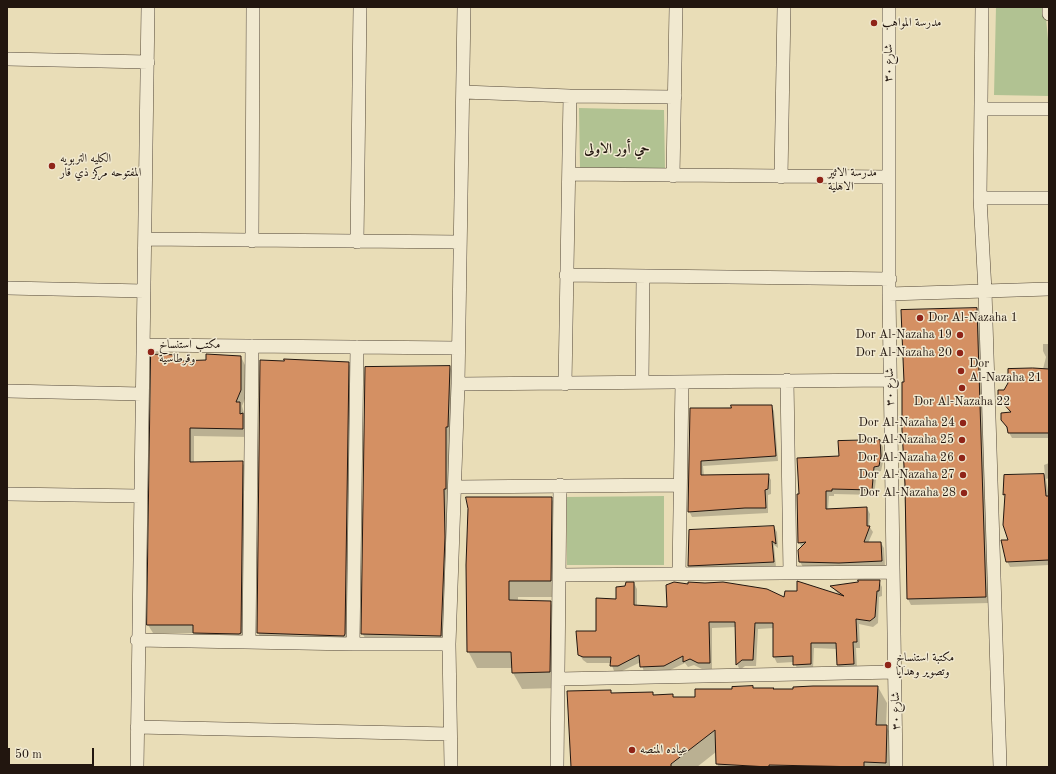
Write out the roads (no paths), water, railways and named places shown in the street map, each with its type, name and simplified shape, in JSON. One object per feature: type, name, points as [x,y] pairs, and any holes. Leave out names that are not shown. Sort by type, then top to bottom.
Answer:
[{"type":"street","points":[[137,767],[148,7]]},
{"type":"street","points":[[252,241],[253,7]]},
{"type":"street","points":[[357,242],[360,7]]},
{"type":"street","points":[[450,767],[449,644],[458,384],[464,7]]},
{"type":"street","points":[[674,176],[676,7]]},
{"type":"street","points":[[781,177],[784,7]]},
{"type":"street","name":"شارع ٣٠","points":[[889,7],[889,294],[896,767]]},
{"type":"street","points":[[982,7],[980,198],[985,291],[1000,767]]},
{"type":"street","points":[[1049,7],[1049,14]]},
{"type":"street","points":[[7,59],[148,62]]},
{"type":"street","points":[[463,92],[570,96],[675,97]]},
{"type":"street","points":[[565,384],[570,96]]},
{"type":"street","points":[[982,109],[1049,109]]},
{"type":"street","points":[[569,174],[889,177]]},
{"type":"street","points":[[980,198],[1049,198]]},
{"type":"street","points":[[145,239],[460,242]]},
{"type":"street","points":[[566,275],[890,278]]},
{"type":"street","points":[[642,382],[643,276]]},
{"type":"street","points":[[7,288],[144,291]]},
{"type":"street","points":[[889,294],[1049,289]]},
{"type":"street","points":[[143,345],[458,348]]},
{"type":"street","points":[[249,642],[252,346]]},
{"type":"street","points":[[353,644],[357,348]]},
{"type":"street","points":[[787,380],[790,573]]},
{"type":"street","points":[[458,384],[890,380]]},
{"type":"street","points":[[678,574],[682,382]]},
{"type":"street","points":[[7,391],[142,394]]},
{"type":"street","points":[[557,767],[560,485]]},
{"type":"street","points":[[455,487],[679,485]]},
{"type":"street","points":[[7,494],[140,496]]},
{"type":"street","points":[[560,575],[893,572]]},
{"type":"street","points":[[138,640],[353,644],[449,644]]},
{"type":"street","points":[[559,679],[895,672]]},
{"type":"street","points":[[137,727],[449,734]]},
{"type":"place","name":"مدرسة المواهب","points":[[874,23]]},
{"type":"place","name":"الكليه التربويه المفتوحه مركز ذي قار","points":[[52,166]]},
{"type":"place","name":"مدرسة الاثير الاهلية","points":[[820,180]]},
{"type":"place","name":"Dor Al-Nazaha 1","points":[[920,318]]},
{"type":"place","name":"Dor Al-Nazaha 19","points":[[960,335]]},
{"type":"place","name":"مكتب استنساخ وقرطاسية","points":[[151,352]]},
{"type":"place","name":"Dor Al-Nazaha 20","points":[[960,353]]},
{"type":"place","name":"Dor Al-Nazaha 21","points":[[961,371]]},
{"type":"place","name":"Dor Al-Nazaha 22","points":[[962,388]]},
{"type":"place","name":"Dor Al-Nazaha 24","points":[[963,423]]},
{"type":"place","name":"Dor Al-Nazaha 25","points":[[962,440]]},
{"type":"place","name":"Dor Al-Nazaha 26","points":[[962,458]]},
{"type":"place","name":"Dor Al-Nazaha 27","points":[[963,475]]},
{"type":"place","name":"Dor Al-Nazaha 28","points":[[964,493]]},
{"type":"place","name":"مكتبة استنساخ وتصوير وهدايا","points":[[888,665]]},
{"type":"place","name":"عياده المنصه","points":[[632,750]]},
{"type":"district","name":"حي أور الاولى","points":[[617,149]]}]
